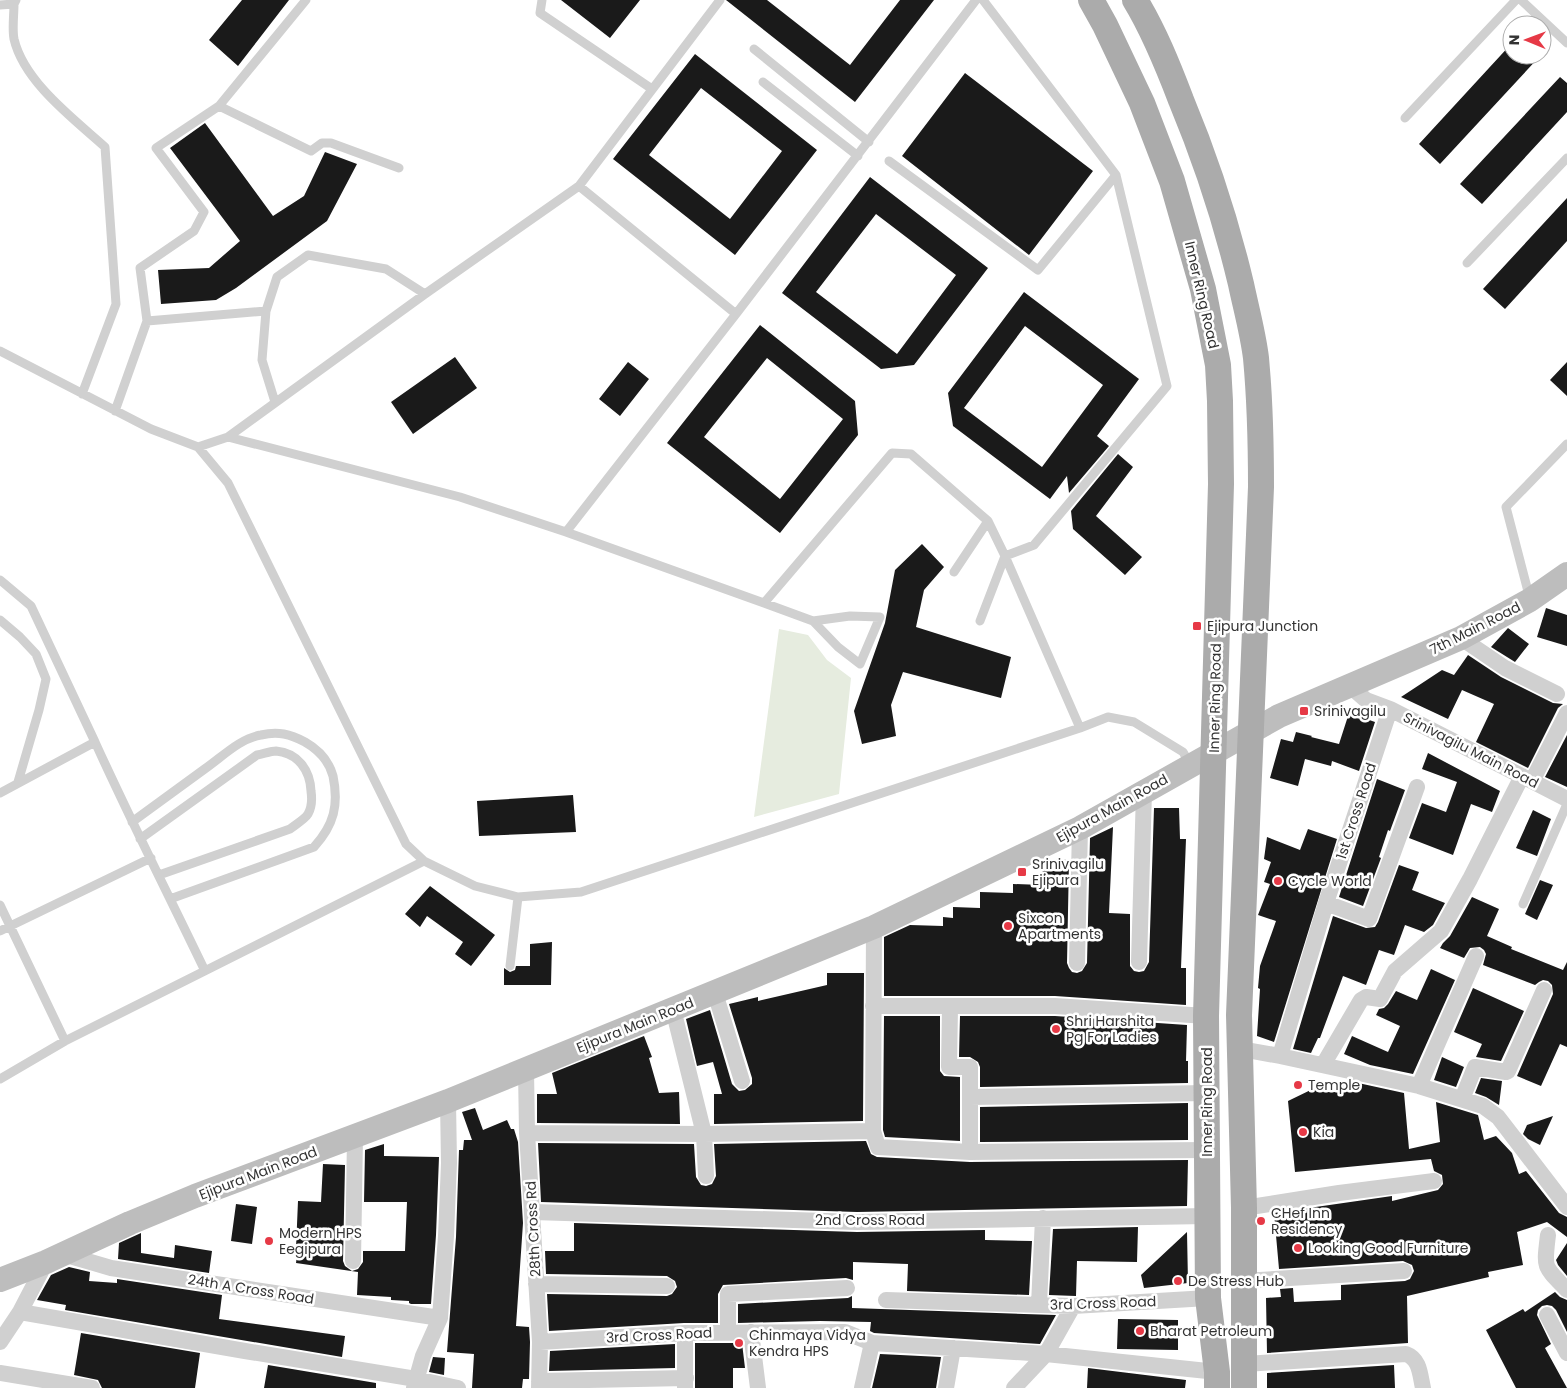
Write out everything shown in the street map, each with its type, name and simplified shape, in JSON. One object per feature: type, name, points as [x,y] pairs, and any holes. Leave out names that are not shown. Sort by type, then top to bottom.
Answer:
[{"type":"main road","name":"Inner Ring Road","points":[[1091,0],[1142,103],[1172,181],[1203,289],[1218,365],[1221,484],[1206,1016],[1208,1298],[1217,1380]]},
{"type":"main road","points":[[1135,0],[1143,13],[1169,70],[1201,147],[1229,233],[1249,319],[1260,404],[1261,487],[1239,1016],[1244,1208],[1244,1376]]},
{"type":"street","name":"7th Main Road","points":[[1252,731],[1278,716],[1462,638],[1530,600],[1567,574]]},
{"type":"street","points":[[1462,638],[1505,668],[1557,694]]},
{"type":"street","name":"Srinivagilu Main Road","points":[[1350,686],[1366,700],[1390,709],[1567,799]]},
{"type":"street","name":"1st Cross Road","points":[[1280,1056],[1326,903],[1390,709]]},
{"type":"street","points":[[1323,1065],[1360,1000],[1366,997],[1380,999],[1395,971],[1441,931],[1527,779],[1567,713]]},
{"type":"street","name":"Ejipura Main Road","points":[[0,1280],[195,1196],[448,1101],[874,927],[1080,828],[1252,731]]},
{"type":"street","points":[[1326,903],[1369,919],[1417,787]]},
{"type":"street","points":[[1139,962],[1144,792]]},
{"type":"street","points":[[1077,963],[1080,828]]},
{"type":"street","points":[[874,927],[873,1131],[878,1147],[970,1152],[1207,1150]]},
{"type":"street","points":[[1420,1086],[1476,956]]},
{"type":"street","points":[[1462,1099],[1475,1067],[1508,1071],[1544,990]]},
{"type":"street","points":[[715,993],[742,1081]]},
{"type":"street","points":[[873,1006],[1055,1006],[1206,1016]]},
{"type":"street","points":[[950,1007],[949,1067],[970,1067],[970,1152]]},
{"type":"street","points":[[673,1009],[704,1134],[706,1176]]},
{"type":"street","points":[[1241,1049],[1420,1086],[1483,1106],[1498,1117],[1567,1207]]},
{"type":"street","name":"28th Cross Rd","points":[[526,1070],[527,1133],[540,1342],[539,1385]]},
{"type":"street","points":[[970,1097],[1206,1094]]},
{"type":"street","points":[[415,1383],[440,1318],[447,1218],[449,1163],[448,1101]]},
{"type":"street","points":[[527,1133],[704,1134],[873,1131]]},
{"type":"street","points":[[353,1261],[355,1137]]},
{"type":"street","points":[[1244,1208],[1434,1181]]},
{"type":"street","name":"2nd Cross Road","points":[[533,1212],[857,1222],[1207,1216]]},
{"type":"street","points":[[1039,1304],[1043,1218]]},
{"type":"street","points":[[1548,1235],[1545,1262],[1548,1270],[1567,1290]]},
{"type":"street","points":[[0,1342],[54,1258]]},
{"type":"street","name":"24th A Cross Road","points":[[54,1258],[440,1318]]},
{"type":"street","points":[[1243,1281],[1404,1271]]},
{"type":"street","points":[[536,1284],[667,1286]]},
{"type":"street","points":[[728,1332],[728,1294],[847,1288]]},
{"type":"street","name":"3rd Cross Road","points":[[886,1300],[1073,1306],[1208,1298]]},
{"type":"street","points":[[1014,1388],[1046,1354],[1073,1306]]},
{"type":"street","points":[[20,1312],[415,1383],[458,1388]]},
{"type":"street","points":[[1547,1315],[1567,1353]]},
{"type":"street","points":[[539,1385],[685,1383],[685,1332]]},
{"type":"street","name":"3rd Cross Road","points":[[540,1342],[685,1332],[844,1332],[872,1343],[1046,1354],[1217,1380]]},
{"type":"street","points":[[751,1332],[758,1388]]},
{"type":"street","points":[[862,1388],[872,1343]]},
{"type":"street","points":[[946,1388],[954,1348]]},
{"type":"street","points":[[1244,1376],[1319,1358],[1406,1354],[1414,1358],[1417,1363],[1423,1388]]},
{"type":"street","points":[[0,1374],[92,1388]]},
{"type":"lane","points":[[115,411],[147,321],[140,268],[194,231],[204,212],[156,148],[219,106],[306,0]]},
{"type":"lane","points":[[542,0],[540,13],[652,89]]},
{"type":"lane","points":[[198,447],[228,437],[425,294],[579,186],[720,0]]},
{"type":"lane","points":[[566,532],[858,156],[976,0]]},
{"type":"lane","points":[[980,621],[1005,556],[1034,545],[1167,386],[1116,175],[983,0]]},
{"type":"lane","points":[[1405,118],[1516,0]]},
{"type":"lane","points":[[1521,0],[1567,43]]},
{"type":"lane","points":[[0,5],[15,2],[14,38],[30,72],[44,91],[105,147],[116,304],[82,394]]},
{"type":"lane","points":[[754,49],[868,142]]},
{"type":"lane","points":[[763,82],[858,156]]},
{"type":"lane","points":[[219,106],[311,151],[322,143],[331,143],[399,168]]},
{"type":"lane","points":[[1466,263],[1567,158]]},
{"type":"lane","points":[[889,162],[1038,270],[1116,175]]},
{"type":"lane","points":[[579,186],[736,314]]},
{"type":"lane","points":[[276,402],[262,360],[266,311],[277,277],[308,255],[386,269],[425,294]]},
{"type":"lane","points":[[147,321],[266,311]]},
{"type":"lane","points":[[0,351],[151,429],[198,447],[228,483],[406,844],[424,860],[475,886],[518,897],[581,892],[1080,728],[1108,716],[1134,722],[1183,752],[1191,766]]},
{"type":"lane","points":[[228,437],[460,497],[566,532],[764,603],[813,621],[838,647],[860,664],[880,617],[850,616],[813,621]]},
{"type":"lane","points":[[1530,600],[1506,507],[1567,444]]},
{"type":"lane","points":[[764,603],[892,453],[911,454],[988,521],[1080,728]]},
{"type":"lane","points":[[954,572],[988,521]]},
{"type":"lane","points":[[0,580],[31,606],[140,840],[205,971]]},
{"type":"lane","points":[[0,620],[20,636],[36,654],[46,679],[18,782]]},
{"type":"lane","points":[[132,822],[239,744],[260,735],[290,734],[311,745],[323,755],[331,768],[336,802],[333,819],[325,834],[314,847],[170,899]]},
{"type":"lane","points":[[0,793],[95,742]]},
{"type":"lane","points":[[140,840],[257,755],[275,751],[291,754],[300,761],[307,772],[311,785],[312,800],[308,814],[290,829],[159,875]]},
{"type":"lane","points":[[1523,904],[1567,804]]},
{"type":"lane","points":[[0,931],[150,858]]},
{"type":"lane","points":[[0,1079],[66,1041],[424,860]]},
{"type":"lane","points":[[510,966],[518,897]]},
{"type":"lane","points":[[0,905],[66,1041]]},
{"type":"shaded area","points":[[779,629],[808,635],[827,660],[851,678],[839,794],[754,817]]},
{"type":"building","points":[[242,0],[289,0],[238,66],[209,40]]},
{"type":"building","points":[[561,0],[640,0],[610,38]]},
{"type":"building","points":[[726,0],[767,0],[850,65],[900,0],[934,0],[855,102]]},
{"type":"building","points":[[695,54],[817,150],[735,255],[613,159]],"holes":[[[701,88],[782,151],[730,219],[649,155]]]},
{"type":"building","points":[[1502,54],[1502,65],[1532,65],[1440,164],[1419,144]]},
{"type":"building","points":[[965,73],[1093,171],[1029,255],[902,156]]},
{"type":"building","points":[[1560,77],[1567,83],[1567,112],[1482,204],[1460,184]]},
{"type":"building","points":[[205,123],[273,216],[304,196],[325,152],[357,164],[327,221],[236,288],[216,300],[161,304],[158,270],[209,268],[240,241],[170,148]]},
{"type":"building","points":[[870,177],[988,268],[914,365],[881,369],[782,293]],"holes":[[[876,214],[956,275],[897,354],[816,292]]]},
{"type":"building","points":[[1567,198],[1567,241],[1505,309],[1483,289]]},
{"type":"building","points":[[1024,292],[1139,379],[1097,436],[1109,446],[1069,493],[1067,476],[1050,499],[953,426],[948,393]],"holes":[[[1025,326],[1103,385],[1042,467],[964,408]]]},
{"type":"building","points":[[760,325],[855,401],[858,435],[780,533],[667,443]],"holes":[[[767,358],[843,419],[780,499],[704,437]]]},
{"type":"building","points":[[455,357],[477,388],[413,434],[391,402]]},
{"type":"building","points":[[628,362],[649,379],[620,416],[599,399]]},
{"type":"building","points":[[1567,362],[1567,396],[1550,380]]},
{"type":"building","points":[[1118,454],[1133,467],[1096,516],[1142,557],[1125,575],[1073,529],[1071,511]]},
{"type":"building","points":[[922,544],[944,567],[924,590],[916,627],[1011,657],[1001,698],[903,672],[891,705],[896,736],[862,744],[854,711],[885,623],[895,570]]},
{"type":"building","points":[[1546,608],[1567,615],[1567,646],[1537,637]]},
{"type":"building","points":[[1508,628],[1529,644],[1515,662],[1491,647]]},
{"type":"building","points":[[1468,655],[1501,677],[1553,703],[1563,704],[1558,708],[1528,768],[1476,742],[1494,704],[1462,690],[1448,719],[1401,697],[1442,670],[1454,675]]},
{"type":"building","points":[[1349,713],[1375,722],[1359,771],[1332,761],[1331,766],[1305,759],[1298,786],[1270,778],[1281,739],[1293,742],[1296,732],[1339,744]]},
{"type":"building","points":[[1567,735],[1567,787],[1545,777]]},
{"type":"building","points":[[1428,753],[1500,791],[1492,812],[1471,804],[1453,855],[1409,838],[1422,803],[1446,812],[1457,782],[1422,769]]},
{"type":"building","points":[[1377,779],[1405,790],[1390,831],[1388,830],[1379,857],[1381,858],[1363,906],[1339,897]]},
{"type":"building","points":[[573,795],[576,832],[479,836],[477,801]]},
{"type":"building","points":[[1154,808],[1179,808],[1180,839],[1186,839],[1181,968],[1186,968],[1186,1005],[1055,996],[884,996],[884,937],[910,925],[943,926],[943,917],[953,918],[953,907],[980,908],[980,892],[1013,893],[1013,884],[1042,885],[1043,861],[1047,859],[1069,860],[1067,963],[1072,972],[1082,971],[1087,963],[1090,838],[1113,827],[1109,913],[1130,914],[1130,966],[1134,971],[1144,971],[1149,962]]},
{"type":"building","points":[[1533,810],[1551,819],[1537,856],[1516,848]]},
{"type":"building","points":[[1308,829],[1337,839],[1274,1042],[1257,1036],[1260,966],[1276,921],[1258,915],[1270,884],[1264,882],[1271,862],[1264,859],[1267,837],[1300,850]]},
{"type":"building","points":[[1399,865],[1419,872],[1412,890],[1445,903],[1433,925],[1424,932],[1405,925],[1394,955],[1379,950],[1366,985],[1343,976],[1320,1038],[1318,1038],[1311,1053],[1293,1049],[1333,916],[1366,928],[1375,927]]},
{"type":"building","points":[[1540,880],[1553,885],[1537,920],[1525,914]]},
{"type":"building","points":[[430,886],[495,935],[471,966],[455,954],[463,942],[427,916],[420,927],[405,914]]},
{"type":"building","points":[[1472,897],[1499,909],[1487,936],[1512,947],[1511,949],[1563,970],[1567,962],[1567,1047],[1560,1044],[1541,1086],[1517,1076],[1553,994],[1552,985],[1548,981],[1543,980],[1535,985],[1483,965],[1486,954],[1480,947],[1470,948],[1464,958],[1440,948],[1450,936]]},
{"type":"building","points":[[552,942],[551,985],[504,985],[504,968],[510,972],[515,970],[516,966],[530,966],[530,944]]},
{"type":"building","points":[[1431,969],[1455,980],[1413,1074],[1370,1065],[1344,1054],[1352,1036],[1388,1052],[1400,1026],[1376,1015],[1379,1009],[1384,1008],[1388,1004],[1396,991],[1417,1000]]},
{"type":"building","points":[[827,973],[864,973],[863,1121],[714,1124],[714,1094],[722,1094],[713,1062],[697,1066],[686,1019],[710,1010],[732,1084],[739,1091],[745,1090],[752,1084],[752,1078],[729,1004],[758,997],[758,1001],[827,985]]},
{"type":"building","points":[[1473,988],[1524,1011],[1501,1061],[1476,1057],[1482,1044],[1454,1032]]},
{"type":"building","points":[[884,1016],[940,1016],[940,1071],[944,1076],[960,1077],[960,1141],[885,1137],[883,1130]]},
{"type":"building","points":[[960,1016],[1055,1016],[1187,1025],[1186,1061],[1188,1061],[1188,1083],[980,1087],[980,1067],[978,1062],[970,1057],[959,1057]]},
{"type":"building","points":[[644,1036],[652,1057],[649,1058],[659,1093],[679,1092],[680,1124],[537,1123],[537,1094],[557,1094],[552,1073]]},
{"type":"building","points":[[1442,1057],[1464,1067],[1456,1087],[1434,1080]]},
{"type":"building","points":[[1481,1078],[1502,1081],[1499,1105],[1475,1093]]},
{"type":"building","points":[[1349,1081],[1404,1093],[1409,1149],[1440,1142],[1436,1102],[1478,1115],[1484,1140],[1496,1136],[1512,1153],[1519,1174],[1526,1171],[1559,1213],[1567,1217],[1567,1237],[1547,1222],[1517,1232],[1523,1265],[1488,1272],[1489,1277],[1407,1296],[1408,1343],[1267,1353],[1266,1298],[1281,1297],[1280,1289],[1293,1288],[1294,1302],[1341,1300],[1341,1285],[1405,1281],[1410,1279],[1414,1271],[1412,1265],[1403,1261],[1279,1269],[1274,1213],[1392,1196],[1392,1201],[1438,1190],[1443,1184],[1442,1175],[1434,1171],[1431,1159],[1295,1172],[1288,1101],[1323,1084]]},
{"type":"building","points":[[1188,1103],[1188,1140],[980,1142],[980,1107]]},
{"type":"building","points":[[475,1108],[483,1130],[507,1120],[511,1129],[514,1129],[518,1142],[523,1223],[516,1326],[529,1327],[530,1342],[529,1379],[523,1379],[522,1388],[472,1388],[474,1354],[447,1352],[456,1237],[459,1150],[463,1150],[464,1140],[472,1140],[462,1112]]},
{"type":"building","points":[[1553,1116],[1540,1145],[1523,1134],[1527,1125]]},
{"type":"building","points":[[866,1141],[871,1154],[877,1157],[970,1162],[1188,1160],[1187,1206],[857,1212],[541,1202],[538,1143],[694,1144],[696,1177],[701,1185],[706,1186],[712,1184],[716,1176],[714,1144]]},
{"type":"building","points":[[384,1144],[384,1156],[439,1157],[431,1304],[411,1304],[409,1301],[391,1300],[391,1297],[357,1295],[358,1272],[296,1263],[298,1248],[296,1248],[298,1201],[321,1202],[323,1164],[345,1165],[343,1261],[345,1266],[352,1271],[358,1269],[363,1262],[363,1251],[405,1251],[407,1202],[364,1202],[365,1150]]},
{"type":"building","points":[[236,1204],[257,1207],[252,1244],[231,1241]]},
{"type":"building","points":[[574,1223],[857,1232],[985,1230],[985,1240],[1032,1241],[1029,1295],[907,1291],[908,1264],[853,1262],[853,1280],[846,1278],[723,1285],[718,1294],[718,1323],[684,1323],[549,1331],[547,1294],[667,1296],[672,1294],[677,1287],[675,1281],[667,1276],[546,1274],[545,1251],[574,1251]]},
{"type":"building","points":[[1138,1227],[1137,1262],[1077,1261],[1076,1296],[1049,1295],[1053,1229]]},
{"type":"building","points":[[1187,1232],[1188,1283],[1144,1288],[1141,1275]]},
{"type":"building","points":[[141,1233],[141,1253],[174,1258],[175,1245],[212,1251],[209,1273],[118,1259],[119,1243]]},
{"type":"building","points":[[1567,1243],[1567,1276],[1556,1260]]},
{"type":"building","points":[[69,1267],[90,1272],[89,1281],[117,1283],[117,1279],[222,1295],[219,1319],[345,1336],[342,1357],[65,1310],[66,1305],[37,1300],[51,1275]]},
{"type":"building","points":[[1555,1292],[1567,1300],[1567,1332],[1552,1306],[1542,1306],[1538,1310],[1537,1315],[1551,1344],[1545,1348],[1567,1388],[1516,1388],[1486,1330],[1523,1309],[1525,1312]]},
{"type":"building","points":[[852,1296],[852,1308],[1056,1315],[1040,1344],[874,1333],[870,1331],[871,1322],[738,1323],[738,1304],[848,1298]]},
{"type":"building","points":[[1118,1319],[1178,1320],[1178,1350],[1117,1349]]},
{"type":"building","points":[[81,1333],[200,1353],[195,1388],[102,1388],[98,1380],[74,1375]]},
{"type":"building","points":[[695,1343],[742,1343],[745,1368],[733,1368],[733,1388],[695,1388]]},
{"type":"building","points":[[675,1344],[675,1368],[549,1371],[550,1351]]},
{"type":"building","points":[[880,1354],[941,1357],[936,1388],[872,1388]]},
{"type":"building","points":[[433,1357],[445,1358],[444,1375],[429,1372]]},
{"type":"building","points":[[268,1365],[376,1383],[376,1388],[264,1388]]},
{"type":"building","points":[[1394,1365],[1395,1388],[1267,1388],[1267,1373]]},
{"type":"building","points":[[1088,1368],[1186,1380],[1185,1388],[1087,1388]]},
{"type":"place","name":"Ejipura Junction","points":[[1197,626]]},
{"type":"place","name":"Srinivagilu","points":[[1304,711]]},
{"type":"place","name":"Srinivagilu Ejipura","points":[[1022,872]]},
{"type":"place","name":"Cycle World","points":[[1278,881]]},
{"type":"place","name":"Sixcon Apartments","points":[[1008,926]]},
{"type":"place","name":"Shri Harshita Pg For Ladies","points":[[1056,1029]]},
{"type":"place","name":"Temple","points":[[1298,1085]]},
{"type":"place","name":"Kia","points":[[1303,1132]]},
{"type":"place","name":"CHef Inn Residency","points":[[1261,1221]]},
{"type":"place","name":"Modern HPS Eegipura","points":[[269,1241]]},
{"type":"place","name":"Looking Good Furniture","points":[[1298,1248]]},
{"type":"place","name":"De Stress Hub","points":[[1178,1281]]},
{"type":"place","name":"Bharat Petroleum","points":[[1140,1331]]},
{"type":"place","name":"Chinmaya Vidya Kendra HPS","points":[[739,1343]]}]
